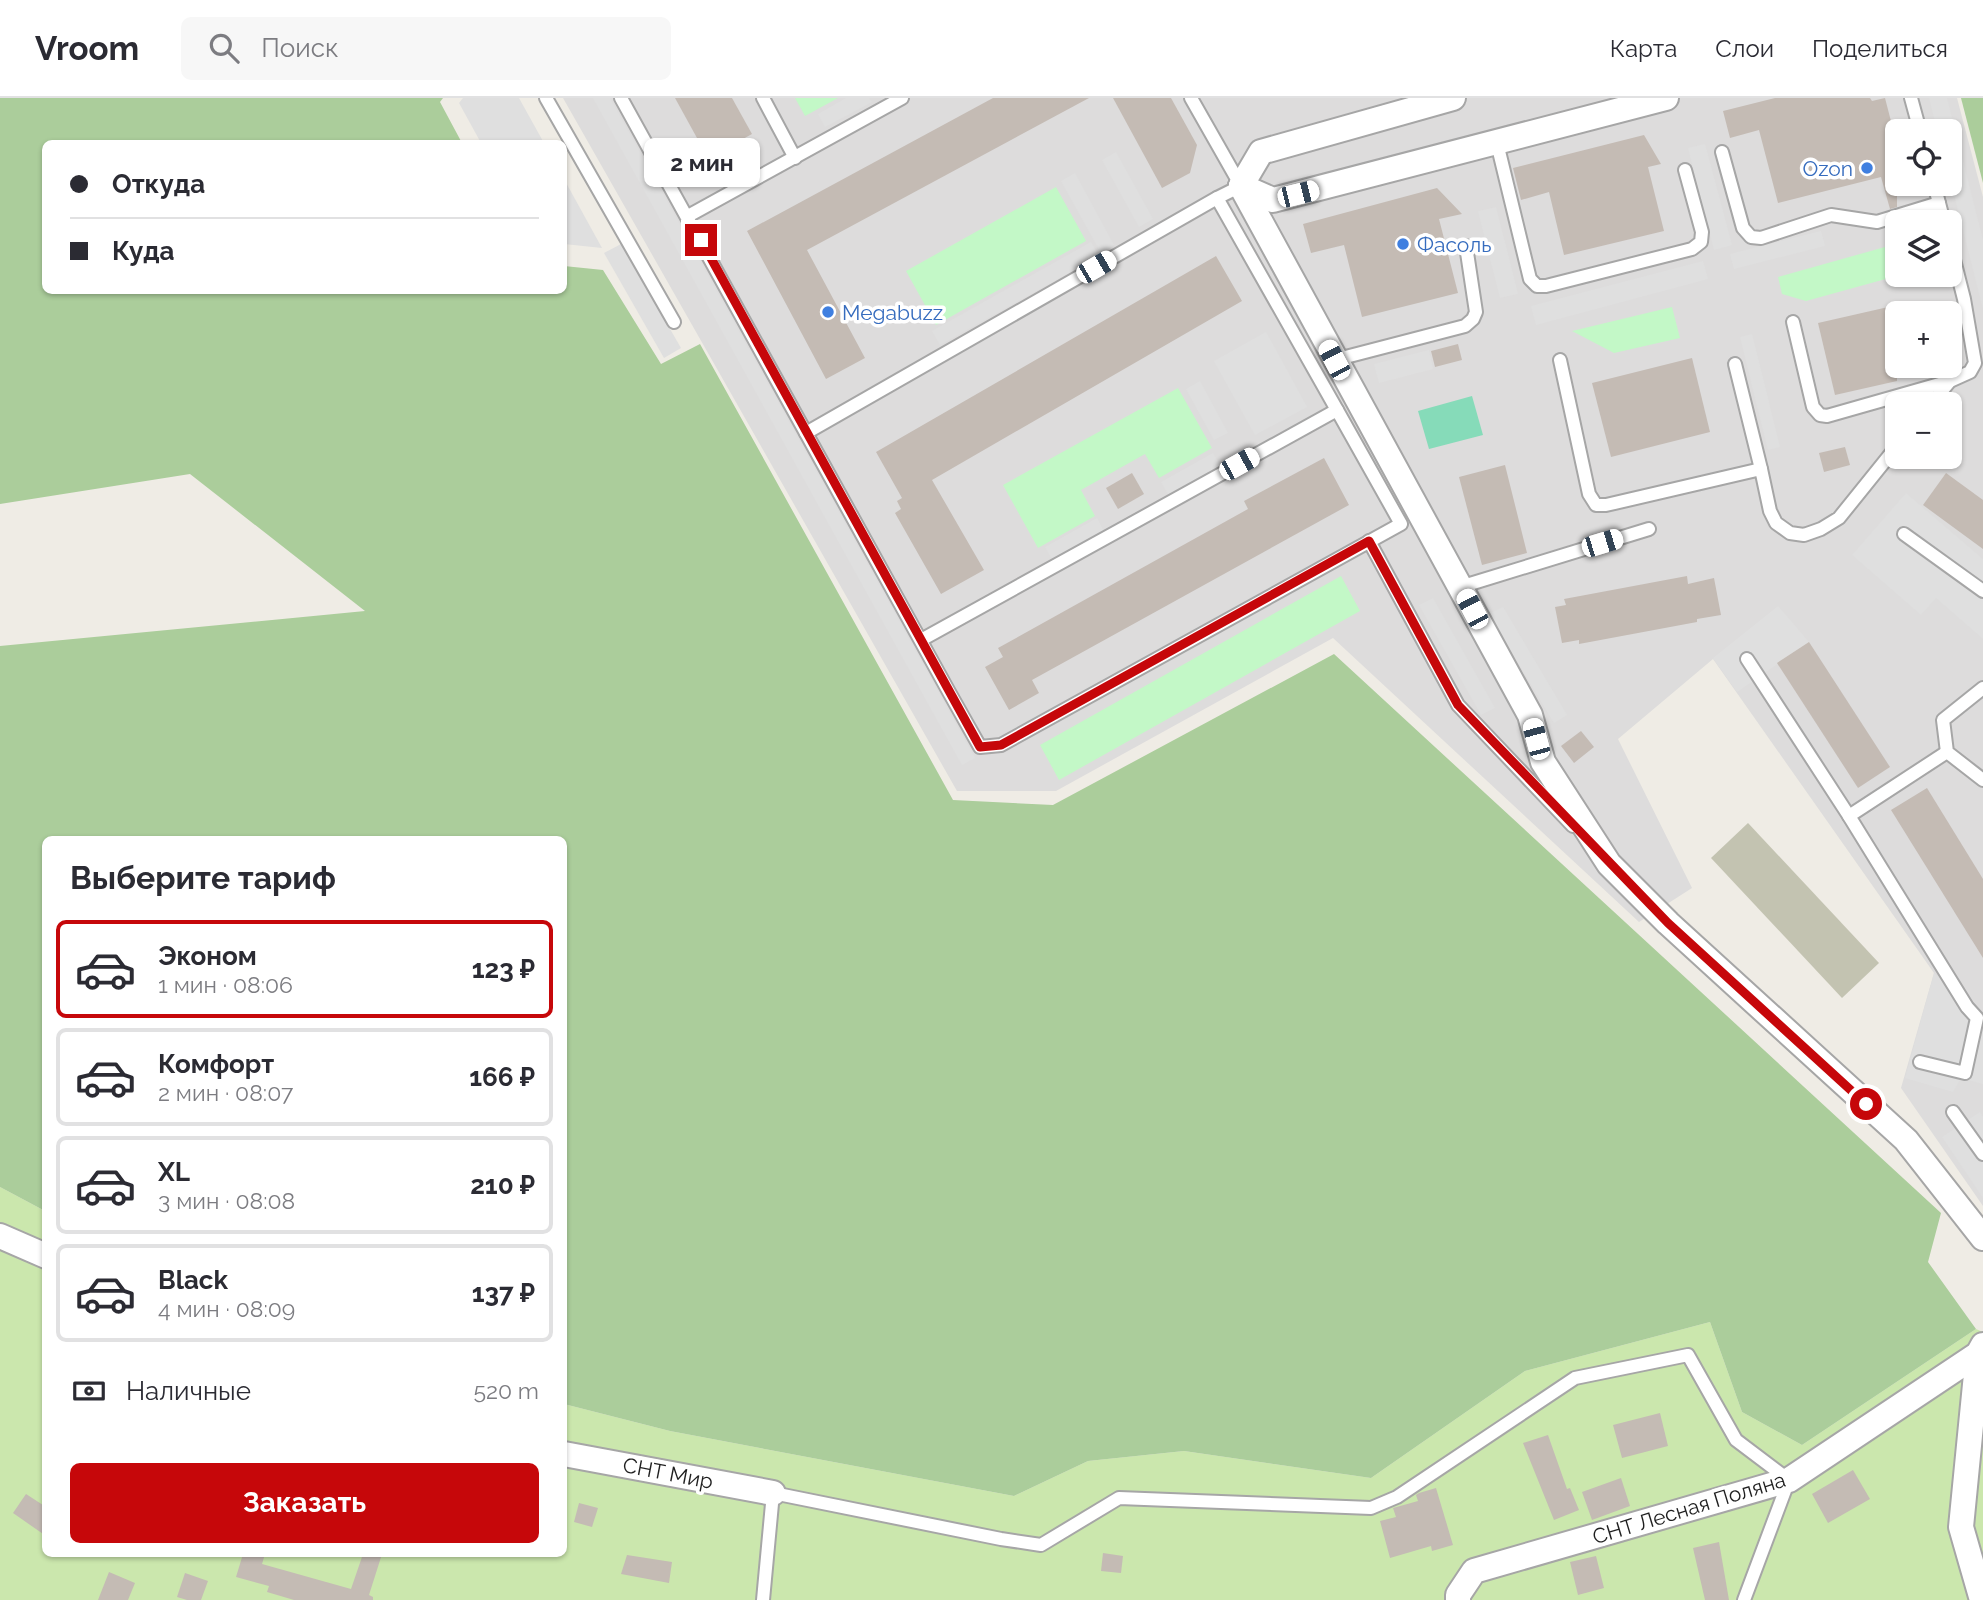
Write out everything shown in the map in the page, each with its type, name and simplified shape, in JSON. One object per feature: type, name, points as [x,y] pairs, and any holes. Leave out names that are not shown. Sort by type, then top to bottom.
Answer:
[{"type":"street","points":[[1241,186],[1261,152],[1453,98]]},
{"type":"street","points":[[1241,186],[1273,200],[1666,98]]},
{"type":"street","points":[[1241,186],[1530,715],[1543,762],[1609,864],[1668,923],[1906,1140],[1983,1238]]},
{"type":"street","points":[[0,1236],[42,1254]]},
{"type":"street","points":[[1981,1350],[1961,1527],[1982,1600]]},
{"type":"street","name":"СНТ Лесная Поляна","points":[[1458,1600],[1458,1595],[1474,1571],[1789,1480],[1981,1350]]},
{"type":"street","name":"СНТ Мир","points":[[567,1455],[773,1493]]},
{"type":"lane","points":[[546,98],[674,322]]},
{"type":"lane","points":[[621,98],[980,747],[1001,745],[1401,524],[1217,198]]},
{"type":"lane","points":[[762,98],[794,158]]},
{"type":"lane","points":[[688,216],[902,98]]},
{"type":"lane","points":[[806,433],[1241,186],[1191,98]]},
{"type":"lane","points":[[1911,98],[1917,119]]},
{"type":"lane","points":[[1497,143],[1530,279],[1537,286],[1692,249],[1701,242],[1702,232],[1685,170]]},
{"type":"lane","points":[[1722,152],[1743,228],[1751,237],[1761,238],[1830,215],[1877,222],[1939,203]]},
{"type":"lane","points":[[1937,196],[1941,210]]},
{"type":"lane","points":[[1334,360],[1465,326],[1476,312],[1466,246]]},
{"type":"lane","points":[[1793,322],[1813,407],[1819,415],[1827,416],[1950,381],[1970,372],[1975,363],[1975,353],[1960,287]]},
{"type":"lane","points":[[1560,360],[1589,494],[1596,505],[1606,505],[1761,469]]},
{"type":"lane","points":[[1735,364],[1770,511],[1776,523],[1790,533],[1804,535],[1839,518],[1885,461]]},
{"type":"lane","points":[[1941,392],[1950,381]]},
{"type":"lane","points":[[921,640],[1337,410]]},
{"type":"lane","points":[[1460,587],[1649,529]]},
{"type":"lane","points":[[1904,534],[1983,591]]},
{"type":"lane","points":[[1369,541],[1458,705],[1609,864]]},
{"type":"lane","points":[[1747,659],[1849,816],[1967,1007],[1977,1018],[1965,1073],[1920,1062]]},
{"type":"lane","points":[[1983,688],[1943,720],[1947,752],[1983,780]]},
{"type":"lane","points":[[1849,816],[1947,752]]},
{"type":"lane","points":[[1953,1112],[1983,1154]]},
{"type":"lane","points":[[763,1600],[773,1493],[1041,1545],[1119,1498],[1371,1507],[1398,1497],[1575,1378],[1688,1355],[1736,1440],[1789,1480],[1744,1600]]},
{"type":"shaded area","points":[[463,98],[519,98],[542,140],[479,140],[459,103]]},
{"type":"shaded area","points":[[563,98],[1957,98],[1983,197],[1983,1206],[1901,1088],[1934,973],[1713,659],[1618,739],[1692,888],[1639,922],[1333,638],[1056,791],[957,791]]},
{"type":"shaded area","points":[[593,98],[610,98],[975,758],[962,765]]},
{"type":"shaded area","points":[[846,98],[869,98],[872,102],[825,127],[818,114]]},
{"type":"shaded area","points":[[1929,98],[1947,98],[1952,119],[1934,119]]},
{"type":"shaded area","points":[[1705,144],[1732,245],[1714,250],[1688,148]]},
{"type":"shaded area","points":[[1116,152],[1153,219],[1139,227],[1102,160]]},
{"type":"shaded area","points":[[1962,157],[1983,240],[1983,309],[1962,226],[1962,210],[1958,210],[1954,196],[1962,196]]},
{"type":"shaded area","points":[[1075,173],[1114,245],[1101,253],[1061,181]]},
{"type":"shaded area","points":[[567,184],[602,248],[567,244]]},
{"type":"shaded area","points":[[1496,207],[1518,294],[1500,298],[1478,211]]},
{"type":"shaded area","points":[[1821,231],[1825,246],[1734,269],[1730,254]]},
{"type":"shaded area","points":[[1091,242],[1099,256],[940,345],[932,331]]},
{"type":"shaded area","points":[[621,244],[681,348],[664,358],[604,253]]},
{"type":"shaded area","points":[[1703,261],[1708,279],[1536,325],[1531,306]]},
{"type":"shaded area","points":[[1266,332],[1307,407],[1255,435],[1214,361]]},
{"type":"shaded area","points":[[1752,334],[1780,447],[1768,450],[1740,337]]},
{"type":"shaded area","points":[[1429,350],[1433,369],[1379,383],[1374,364]]},
{"type":"shaded area","points":[[1200,381],[1228,433],[1214,440],[1186,389]]},
{"type":"shaded area","points":[[1213,453],[1221,467],[1169,496],[1161,482]]},
{"type":"shaded area","points":[[1906,493],[1983,559],[1983,639],[1936,598],[1921,615],[1852,555]]},
{"type":"shaded area","points":[[1097,518],[1104,532],[1053,561],[1045,547]]},
{"type":"shaded area","points":[[1433,598],[1495,708],[1481,715],[1419,605]]},
{"type":"shaded area","points":[[1778,606],[1809,642],[1737,692],[1713,658]]},
{"type":"shaded area","points":[[1503,607],[1567,715],[1554,723],[1489,614]]},
{"type":"shaded area","points":[[1748,823],[1879,963],[1842,998],[1711,858]]},
{"type":"shaded area","points":[[1934,973],[1983,1015],[1983,1084],[1961,1078],[1953,1092],[1905,1078]]},
{"type":"shaded area","points":[[1980,1112],[1983,1117],[1983,1198],[1942,1137]]},
{"type":"green space","points":[[0,98],[443,98],[440,102],[460,140],[42,140],[42,294],[567,294],[567,266],[603,270],[661,364],[700,344],[953,800],[1053,805],[1334,654],[1941,1213],[1928,1262],[1976,1329],[1802,1445],[1742,1412],[1710,1322],[1525,1371],[1371,1478],[1184,1451],[1088,1461],[1014,1496],[670,1431],[567,1405],[567,836],[42,836],[42,1209],[0,1187],[0,646],[365,611],[190,474],[0,504]]},
{"type":"green space","points":[[795,98],[838,98],[805,116]]},
{"type":"green space","points":[[1961,98],[1983,98],[1983,183]]},
{"type":"green space","points":[[1056,187],[1086,241],[936,325],[906,271]]},
{"type":"green space","points":[[1885,247],[1885,279],[1806,301],[1782,294],[1778,277]]},
{"type":"green space","points":[[1672,307],[1680,338],[1614,353],[1572,331]]},
{"type":"green space","points":[[1178,388],[1212,448],[1159,478],[1145,454],[1081,490],[1095,516],[1038,548],[1003,485]]},
{"type":"green space","points":[[1472,396],[1483,435],[1429,449],[1418,411]]},
{"type":"green space","points":[[1341,576],[1360,611],[1059,780],[1040,745]]},
{"type":"green space","points":[[0,1187],[42,1209],[42,1557],[567,1557],[567,1405],[670,1431],[1014,1496],[1088,1461],[1184,1451],[1371,1478],[1525,1371],[1710,1322],[1742,1412],[1802,1445],[1976,1329],[1983,1332],[1983,1600],[0,1600]]},
{"type":"building","points":[[675,98],[732,98],[752,134],[708,158]]},
{"type":"building","points":[[993,98],[1089,98],[807,250],[865,358],[826,379],[747,231]]},
{"type":"building","points":[[1113,98],[1171,98],[1197,145],[1190,173],[1162,188]]},
{"type":"building","points":[[1775,98],[1870,98],[1872,101],[1885,98],[1890,119],[1885,119],[1885,191],[1881,177],[1778,203],[1759,130],[1730,138],[1723,111]]},
{"type":"building","points":[[1644,135],[1661,164],[1648,167],[1664,231],[1564,255],[1549,192],[1521,200],[1513,168]]},
{"type":"building","points":[[1437,188],[1462,214],[1439,219],[1458,293],[1362,317],[1344,245],[1311,253],[1303,224]]},
{"type":"building","points":[[1886,196],[1897,196],[1897,207],[1890,209]]},
{"type":"building","points":[[1216,256],[1242,301],[932,480],[984,570],[941,594],[895,513],[901,509],[897,501],[902,498],[876,452]]},
{"type":"building","points":[[1885,308],[1885,378],[1897,378],[1897,381],[1835,395],[1818,323]]},
{"type":"building","points":[[1458,344],[1462,360],[1435,367],[1431,351]]},
{"type":"building","points":[[1692,358],[1710,432],[1611,457],[1592,383]]},
{"type":"building","points":[[1845,447],[1850,465],[1824,472],[1819,453]]},
{"type":"building","points":[[1324,458],[1349,505],[1032,680],[1039,693],[1009,710],[985,667],[1003,657],[998,648],[1248,509],[1244,501]]},
{"type":"building","points":[[1505,465],[1527,553],[1482,565],[1459,477]]},
{"type":"building","points":[[1132,473],[1144,494],[1118,509],[1106,488]]},
{"type":"building","points":[[1946,473],[1983,500],[1983,549],[1923,505]]},
{"type":"building","points":[[1687,576],[1688,584],[1714,578],[1721,615],[1579,644],[1579,640],[1562,643],[1555,607],[1566,605],[1564,599]]},
{"type":"building","points":[[1809,642],[1890,767],[1858,788],[1777,663]]},
{"type":"building","points":[[1581,731],[1594,747],[1574,763],[1561,746]]},
{"type":"building","points":[[1927,788],[1983,879],[1983,958],[1891,810]]},
{"type":"building","points":[[1660,1413],[1668,1446],[1622,1458],[1613,1425]]},
{"type":"building","points":[[1548,1435],[1567,1489],[1570,1488],[1579,1510],[1554,1520],[1523,1443]]},
{"type":"building","points":[[1853,1470],[1870,1499],[1828,1523],[1812,1494]]},
{"type":"building","points":[[1621,1478],[1630,1506],[1592,1520],[1582,1492]]},
{"type":"building","points":[[1436,1488],[1453,1545],[1432,1551],[1431,1546],[1390,1558],[1380,1521],[1396,1517],[1393,1508],[1418,1501],[1416,1495]]},
{"type":"building","points":[[26,1494],[42,1504],[42,1533],[13,1513]]},
{"type":"building","points":[[579,1503],[598,1508],[592,1527],[574,1522]]},
{"type":"building","points":[[1719,1542],[1729,1600],[1705,1600],[1693,1548]]},
{"type":"building","points":[[1103,1553],[1123,1556],[1121,1573],[1101,1571]]},
{"type":"building","points":[[627,1555],[672,1562],[669,1583],[621,1574]]},
{"type":"building","points":[[1596,1556],[1604,1588],[1578,1595],[1570,1562]]},
{"type":"building","points":[[242,1557],[264,1557],[262,1564],[351,1589],[362,1557],[381,1557],[369,1595],[373,1600],[294,1600],[267,1592],[269,1586],[236,1577]]},
{"type":"building","points":[[109,1572],[135,1583],[128,1600],[98,1600]]},
{"type":"building","points":[[185,1573],[208,1581],[201,1600],[177,1597]]},
{"type":"place","name":"Ozon","points":[[1867,168]]},
{"type":"place","name":"Фасоль","points":[[1403,244]]},
{"type":"place","name":"Megabuzz","points":[[828,312]]},
{"type":"route","points":[[701,240],[980,747],[1001,745],[1369,541],[1458,705],[1668,923],[1866,1104]]}]
